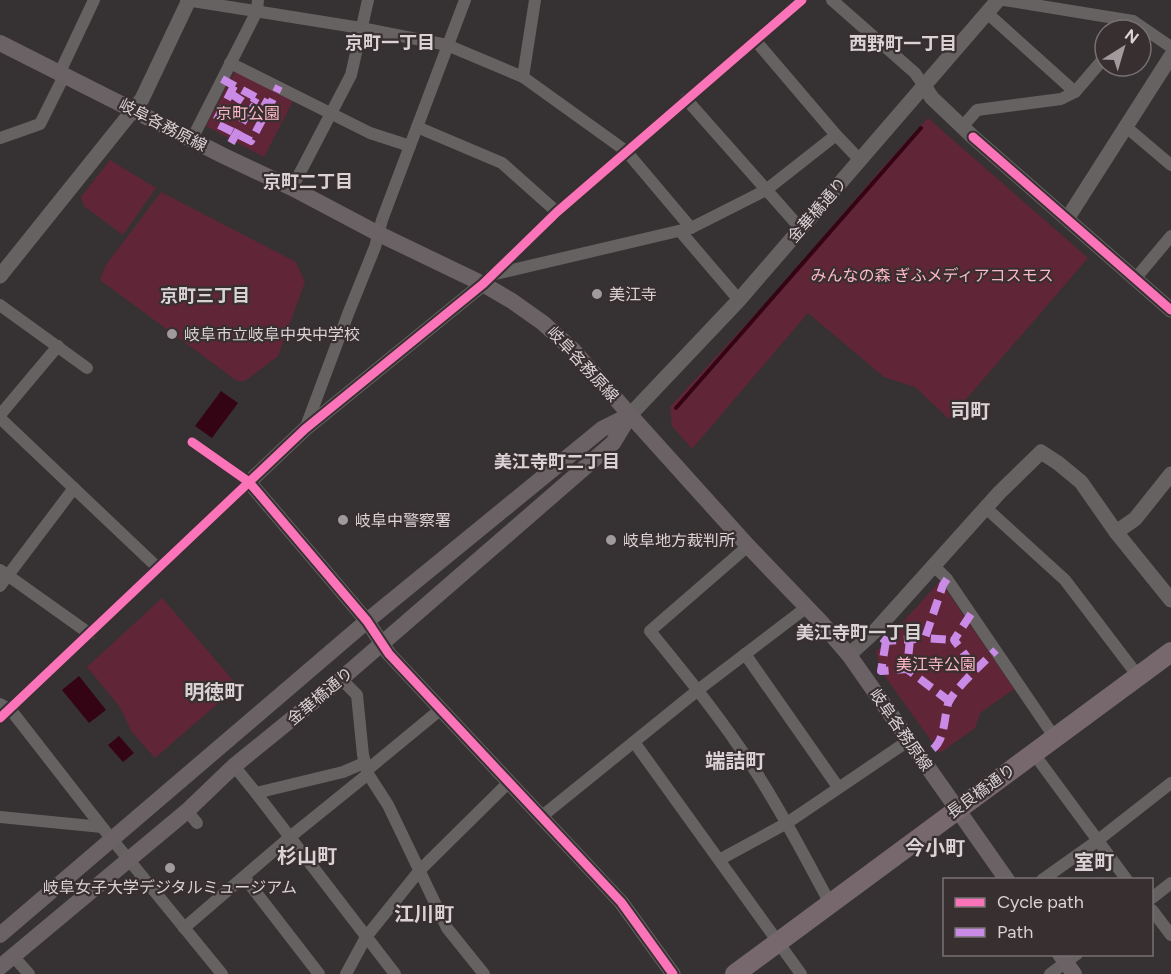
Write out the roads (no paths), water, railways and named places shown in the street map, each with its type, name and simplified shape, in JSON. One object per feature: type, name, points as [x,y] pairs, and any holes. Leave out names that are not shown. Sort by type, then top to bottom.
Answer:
[{"type":"highway","name":"長良橋通り","points":[[735,974],[781,946],[1171,652]]},
{"type":"highway","name":"長良橋通り","points":[[754,974],[781,946],[830,903],[960,813],[1040,762],[1171,664]]},
{"type":"main road","name":"岐阜各務原線","points":[[0,43],[292,188],[379,234],[486,280],[551,330],[574,351],[849,655],[1006,878]]},
{"type":"main road","name":"金華橋通り","points":[[0,935],[107,833],[602,429],[630,415]]},
{"type":"main road","name":"金華橋通り","points":[[0,967],[129,860],[192,817],[234,766],[341,679],[613,442],[630,415]]},
{"type":"street","points":[[0,138],[40,124],[94,0]]},
{"type":"street","points":[[0,276],[142,99],[188,0],[257,6],[447,45],[523,77],[626,151],[739,300]]},
{"type":"street","points":[[292,188],[351,75],[368,0]]},
{"type":"street","points":[[305,429],[465,0]]},
{"type":"street","points":[[523,77],[535,0]]},
{"type":"street","points":[[222,974],[3,710],[90,634],[305,429],[486,280],[557,212],[802,0]]},
{"type":"street","name":"金華橋通り","points":[[630,415],[739,300],[998,0]]},
{"type":"street","points":[[1004,0],[1093,19]]},
{"type":"street","points":[[838,2],[915,73],[932,98],[973,137],[1171,310]]},
{"type":"street","points":[[192,139],[257,6]]},
{"type":"street","points":[[986,12],[1075,92]]},
{"type":"street","points":[[1153,38],[1171,47]]},
{"type":"street","points":[[755,40],[860,160]]},
{"type":"street","points":[[1067,219],[1171,56]]},
{"type":"street","points":[[230,63],[370,133],[410,146]]},
{"type":"street","points":[[963,126],[977,110],[1061,99],[1075,92],[1093,71]]},
{"type":"street","points":[[686,99],[801,229]]},
{"type":"street","points":[[1125,126],[1171,165]]},
{"type":"street","points":[[417,127],[502,163],[557,212]]},
{"type":"street","points":[[486,280],[686,229],[766,190],[836,135]]},
{"type":"street","points":[[1135,279],[1171,236]]},
{"type":"street","points":[[0,305],[87,368]]},
{"type":"street","points":[[58,346],[0,416],[158,568]]},
{"type":"street","points":[[192,442],[249,482],[367,621],[380,644],[621,902],[673,974]]},
{"type":"street","points":[[849,655],[1041,452],[1059,463],[1081,482],[1116,532],[1171,600]]},
{"type":"street","points":[[1116,532],[1136,519],[1171,474]]},
{"type":"street","points":[[74,488],[2,577],[90,634]]},
{"type":"street","points":[[986,508],[1065,580],[1138,676]]},
{"type":"street","points":[[748,546],[650,631],[698,690],[741,749],[787,823],[830,903]]},
{"type":"street","points":[[934,566],[947,579],[1055,738]]},
{"type":"street","points":[[541,817],[698,690],[807,607]]},
{"type":"street","points":[[745,654],[838,787]]},
{"type":"street","points":[[341,679],[357,695],[367,769],[388,805],[447,928],[484,974]]},
{"type":"street","points":[[184,928],[367,769],[441,710]]},
{"type":"street","points":[[719,860],[787,823],[908,741]]},
{"type":"street","points":[[634,742],[801,974]]},
{"type":"street","points":[[1040,762],[1126,878]]},
{"type":"street","points":[[234,766],[395,974]]},
{"type":"street","points":[[256,793],[343,772],[367,769]]},
{"type":"street","points":[[346,974],[366,937],[420,870],[509,782]]},
{"type":"street","points":[[1043,878],[1097,841],[1171,783]]},
{"type":"street","points":[[0,817],[107,833]]},
{"type":"street","points":[[243,877],[319,974]]},
{"type":"street","points":[[1153,897],[1171,883]]},
{"type":"street","points":[[1153,911],[1171,934]]},
{"type":"street","points":[[13,956],[29,974]]},
{"type":"street","points":[[1050,974],[1069,961]]},
{"type":"waterway","points":[[676,408],[921,128]]},
{"type":"place","name":"美江寺","points":[[597,294]]},
{"type":"place","name":"岐阜市立岐阜中央中学校","points":[[172,334]]},
{"type":"place","name":"岐阜中警察署","points":[[343,520]]},
{"type":"place","name":"岐阜地方裁判所","points":[[611,540]]},
{"type":"place","name":"岐阜女子大学デジタルミュージアム","points":[[170,868]]},
{"type":"district","name":"京町一丁目","points":[[390,43]]},
{"type":"district","name":"西野町一丁目","points":[[903,44]]},
{"type":"district","name":"京町二丁目","points":[[308,182]]},
{"type":"district","name":"京町三丁目","points":[[205,296]]},
{"type":"district","name":"司町","points":[[970,411]]},
{"type":"district","name":"美江寺町二丁目","points":[[557,462]]},
{"type":"district","name":"美江寺町一丁目","points":[[859,633]]},
{"type":"district","name":"明徳町","points":[[214,692]]},
{"type":"district","name":"端詰町","points":[[735,761]]},
{"type":"district","name":"今小町","points":[[935,848]]},
{"type":"district","name":"杉山町","points":[[307,856]]},
{"type":"district","name":"室町","points":[[1094,862]]},
{"type":"district","name":"江川町","points":[[424,914]]},
{"type":"park label","name":"京町公園","points":[[248,113]]},
{"type":"park label","name":"みんなの森 ぎふメディアコスモス","points":[[932,275]]},
{"type":"park label","name":"美江寺公園","points":[[936,664]]}]
